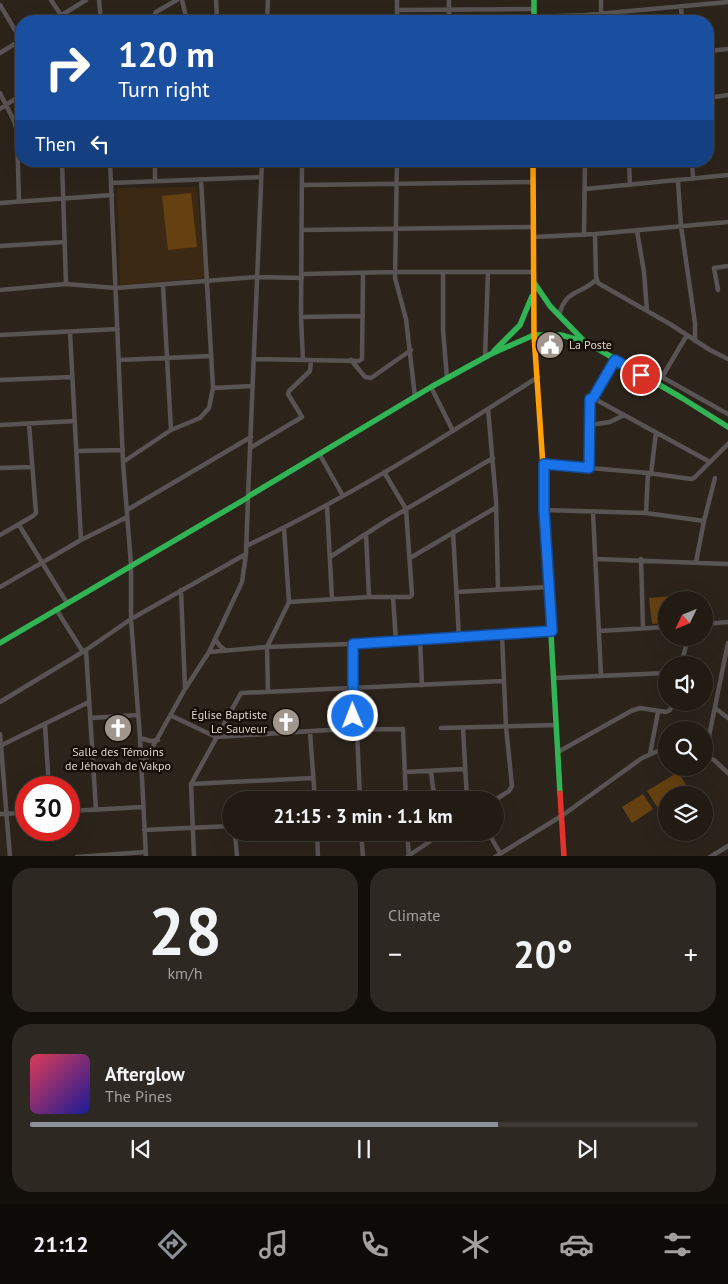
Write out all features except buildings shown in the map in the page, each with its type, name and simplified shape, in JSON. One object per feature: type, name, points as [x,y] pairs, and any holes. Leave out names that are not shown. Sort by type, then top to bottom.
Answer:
[{"type":"street","points":[[51,0],[61,15],[86,0]]},
{"type":"street","points":[[99,0],[100,15]]},
{"type":"street","points":[[154,15],[177,0]]},
{"type":"street","points":[[182,0],[186,15]]},
{"type":"street","points":[[216,0],[217,15]]},
{"type":"street","points":[[267,15],[268,0]]},
{"type":"street","points":[[397,0],[397,15]]},
{"type":"street","points":[[449,0],[449,15]]},
{"type":"street","points":[[534,0],[534,15]]},
{"type":"street","points":[[601,0],[601,14]]},
{"type":"street","points":[[666,7],[667,0]]},
{"type":"street","points":[[586,15],[726,2]]},
{"type":"street","points":[[0,5],[15,30]]},
{"type":"street","points":[[681,6],[682,15]]},
{"type":"street","points":[[397,10],[534,9]]},
{"type":"street","points":[[0,53],[15,44]]},
{"type":"street","points":[[714,51],[728,49]]},
{"type":"street","points":[[0,93],[15,126]]},
{"type":"street","points":[[714,97],[728,95]]},
{"type":"street","points":[[0,109],[15,99]]},
{"type":"street","points":[[17,167],[18,202]]},
{"type":"street","points":[[62,167],[66,284]]},
{"type":"street","points":[[77,856],[146,854],[142,767],[131,619],[131,565],[123,462],[110,167]]},
{"type":"street","points":[[155,167],[155,181]]},
{"type":"street","points":[[142,767],[172,716],[185,689],[209,652],[242,582],[246,554],[261,167]]},
{"type":"street","points":[[302,167],[301,317],[303,360]]},
{"type":"street","points":[[397,167],[395,278],[406,319],[415,397]]},
{"type":"street","points":[[533,167],[534,335],[544,464],[544,510],[550,587],[564,856]]},
{"type":"street","points":[[584,235],[585,167]]},
{"type":"street","points":[[630,167],[630,185]]},
{"type":"street","points":[[692,167],[693,179]]},
{"type":"street","points":[[585,189],[728,175]]},
{"type":"street","points":[[111,183],[260,176]]},
{"type":"street","points":[[123,462],[171,430],[206,414],[212,402],[213,388],[201,179]]},
{"type":"street","points":[[678,181],[681,226],[695,323],[695,341]]},
{"type":"street","points":[[302,185],[533,182]]},
{"type":"street","points":[[0,203],[112,195]]},
{"type":"street","points":[[534,237],[637,231],[728,222]]},
{"type":"street","points":[[302,230],[533,227]]},
{"type":"street","points":[[637,231],[644,272],[647,311]]},
{"type":"street","points":[[595,234],[596,280],[598,283],[728,359]]},
{"type":"street","points":[[0,246],[65,242]]},
{"type":"street","points":[[718,290],[714,268],[728,266]]},
{"type":"street","points":[[443,272],[443,329],[447,379]]},
{"type":"street","points":[[485,357],[488,272]]},
{"type":"street","points":[[0,290],[66,284],[116,288],[257,277],[363,273],[533,272]]},
{"type":"street","points":[[254,359],[359,361],[363,357],[363,273]]},
{"type":"street","points":[[559,316],[562,304],[566,299],[596,280]]},
{"type":"street","points":[[534,282],[550,306],[586,342],[682,398],[728,428]]},
{"type":"street","points":[[163,285],[171,430]]},
{"type":"street","points":[[491,354],[520,325],[528,311],[534,292]]},
{"type":"street","points":[[301,317],[363,316]]},
{"type":"street","points":[[0,335],[118,329]]},
{"type":"street","points":[[70,332],[81,540]]},
{"type":"street","points":[[0,643],[320,455],[431,387],[485,357],[534,335],[561,335],[586,342]]},
{"type":"street","points":[[687,335],[662,377],[728,414]]},
{"type":"street","points":[[351,360],[365,377],[371,378],[411,350]]},
{"type":"street","points":[[120,360],[211,356]]},
{"type":"street","points":[[250,448],[302,416],[288,391],[310,371],[311,360]]},
{"type":"street","points":[[589,468],[589,402],[615,360]]},
{"type":"street","points":[[246,546],[327,506],[453,431],[538,377]]},
{"type":"street","points":[[0,380],[72,378]]},
{"type":"street","points":[[213,388],[253,386]]},
{"type":"street","points":[[431,387],[453,431]]},
{"type":"street","points":[[593,398],[710,462]]},
{"type":"street","points":[[488,409],[499,556],[498,590]]},
{"type":"street","points":[[589,424],[610,422],[624,415]]},
{"type":"street","points":[[0,425],[75,422]]},
{"type":"street","points":[[0,535],[36,513],[29,424]]},
{"type":"street","points":[[646,513],[649,474],[656,432]]},
{"type":"street","points":[[127,510],[251,437]]},
{"type":"street","points":[[544,464],[691,479],[728,444]]},
{"type":"street","points":[[76,451],[123,450]]},
{"type":"street","points":[[320,455],[343,496]]},
{"type":"street","points":[[330,557],[492,458]]},
{"type":"street","points":[[0,468],[32,467]]},
{"type":"street","points":[[289,602],[369,597],[410,597],[412,595],[406,509],[384,472]]},
{"type":"street","points":[[696,562],[714,478]]},
{"type":"street","points":[[327,506],[332,599]]},
{"type":"street","points":[[410,558],[495,508]]},
{"type":"street","points":[[544,510],[594,513],[646,513],[704,521]]},
{"type":"street","points":[[594,513],[601,675]]},
{"type":"street","points":[[0,587],[81,540],[127,517]]},
{"type":"street","points":[[19,525],[67,603]]},
{"type":"street","points":[[268,691],[267,646],[289,602],[284,528]]},
{"type":"street","points":[[453,532],[459,638]]},
{"type":"street","points":[[366,534],[369,597]]},
{"type":"street","points":[[0,702],[84,651],[131,619],[246,554]]},
{"type":"street","points":[[596,559],[642,559],[728,564]]},
{"type":"street","points":[[642,559],[643,628]]},
{"type":"street","points":[[456,592],[550,587]]},
{"type":"street","points":[[182,590],[185,689]]},
{"type":"street","points":[[393,597],[396,642]]},
{"type":"street","points":[[56,609],[84,651],[96,810]]},
{"type":"street","points":[[713,623],[728,622]]},
{"type":"street","points":[[600,631],[658,627]]},
{"type":"street","points":[[209,652],[267,646],[396,642],[552,631]]},
{"type":"street","points":[[502,635],[503,681],[511,789],[504,794]]},
{"type":"street","points":[[215,639],[225,650]]},
{"type":"street","points":[[420,640],[422,685]]},
{"type":"street","points":[[712,721],[727,656],[728,643]]},
{"type":"street","points":[[353,644],[353,688],[359,791]]},
{"type":"street","points":[[555,678],[658,673]]},
{"type":"street","points":[[194,856],[191,784],[240,694],[268,691],[503,681]]},
{"type":"street","points":[[2,745],[89,702]]},
{"type":"street","points":[[558,752],[631,711],[640,708],[658,712],[668,711]]},
{"type":"street","points":[[715,708],[728,718]]},
{"type":"street","points":[[650,754],[658,712]]},
{"type":"street","points":[[90,718],[138,715]]},
{"type":"street","points":[[172,716],[216,737],[328,730],[403,728],[406,791]]},
{"type":"street","points":[[45,725],[48,776]]},
{"type":"street","points":[[441,728],[557,725]]},
{"type":"street","points":[[463,728],[467,791]]},
{"type":"street","points":[[310,732],[314,791]]},
{"type":"street","points":[[0,734],[10,856]]},
{"type":"street","points":[[140,738],[151,741],[158,740]]},
{"type":"street","points":[[494,856],[563,815],[624,770],[650,754],[658,752]]},
{"type":"street","points":[[713,760],[728,772]]},
{"type":"street","points":[[405,772],[465,769]]},
{"type":"street","points":[[431,771],[434,791]]},
{"type":"street","points":[[191,784],[313,778]]},
{"type":"street","points":[[80,811],[143,807]]},
{"type":"street","points":[[0,814],[15,814]]},
{"type":"street","points":[[144,830],[222,826]]},
{"type":"street","points":[[236,841],[237,856]]},
{"type":"street","points":[[317,841],[318,856]]},
{"type":"street","points":[[362,841],[363,856]]},
{"type":"street","points":[[407,841],[408,856]]},
{"type":"street","points":[[408,856],[430,841]]},
{"type":"street","points":[[493,841],[500,853]]},
{"type":"street","points":[[710,856],[719,854],[728,846]]},
{"type":"shaded area","points":[[197,187],[204,278],[120,285],[117,188]]},
{"type":"shaded area","points":[[191,193],[197,247],[168,250],[162,196]]},
{"type":"shaded area","points":[[658,597],[658,624],[652,624],[649,598]]},
{"type":"shaded area","points":[[671,776],[681,776],[687,786],[658,786],[658,808],[647,791]]},
{"type":"shaded area","points":[[643,794],[653,809],[632,823],[622,807]]},
{"type":"traffic: fast","points":[[534,0],[534,15]]},
{"type":"traffic: fast","points":[[535,284],[550,306],[584,341]]},
{"type":"traffic: fast","points":[[494,351],[520,325],[532,296]]},
{"type":"traffic: fast","points":[[249,496],[431,387],[491,354],[534,335],[561,335],[586,342],[728,427]]},
{"type":"traffic: fast","points":[[544,481],[560,793]]},
{"type":"traffic: fast","points":[[0,643],[247,498]]},
{"type":"traffic: slow","points":[[533,167],[534,335],[544,481]]},
{"type":"traffic: jam","points":[[560,793],[564,856]]},
{"type":"place","name":"La Poste","points":[[550,345]]},
{"type":"place","name":"Église Baptiste Le Sauveur","points":[[286,722]]},
{"type":"place","name":"Salle des Témoins de Jéhovah de Vakpo","points":[[118,728]]},
{"type":"route","points":[[353,716],[353,644],[552,631],[544,510],[544,464],[589,468],[590,399],[593,398],[615,360],[641,375]]}]
